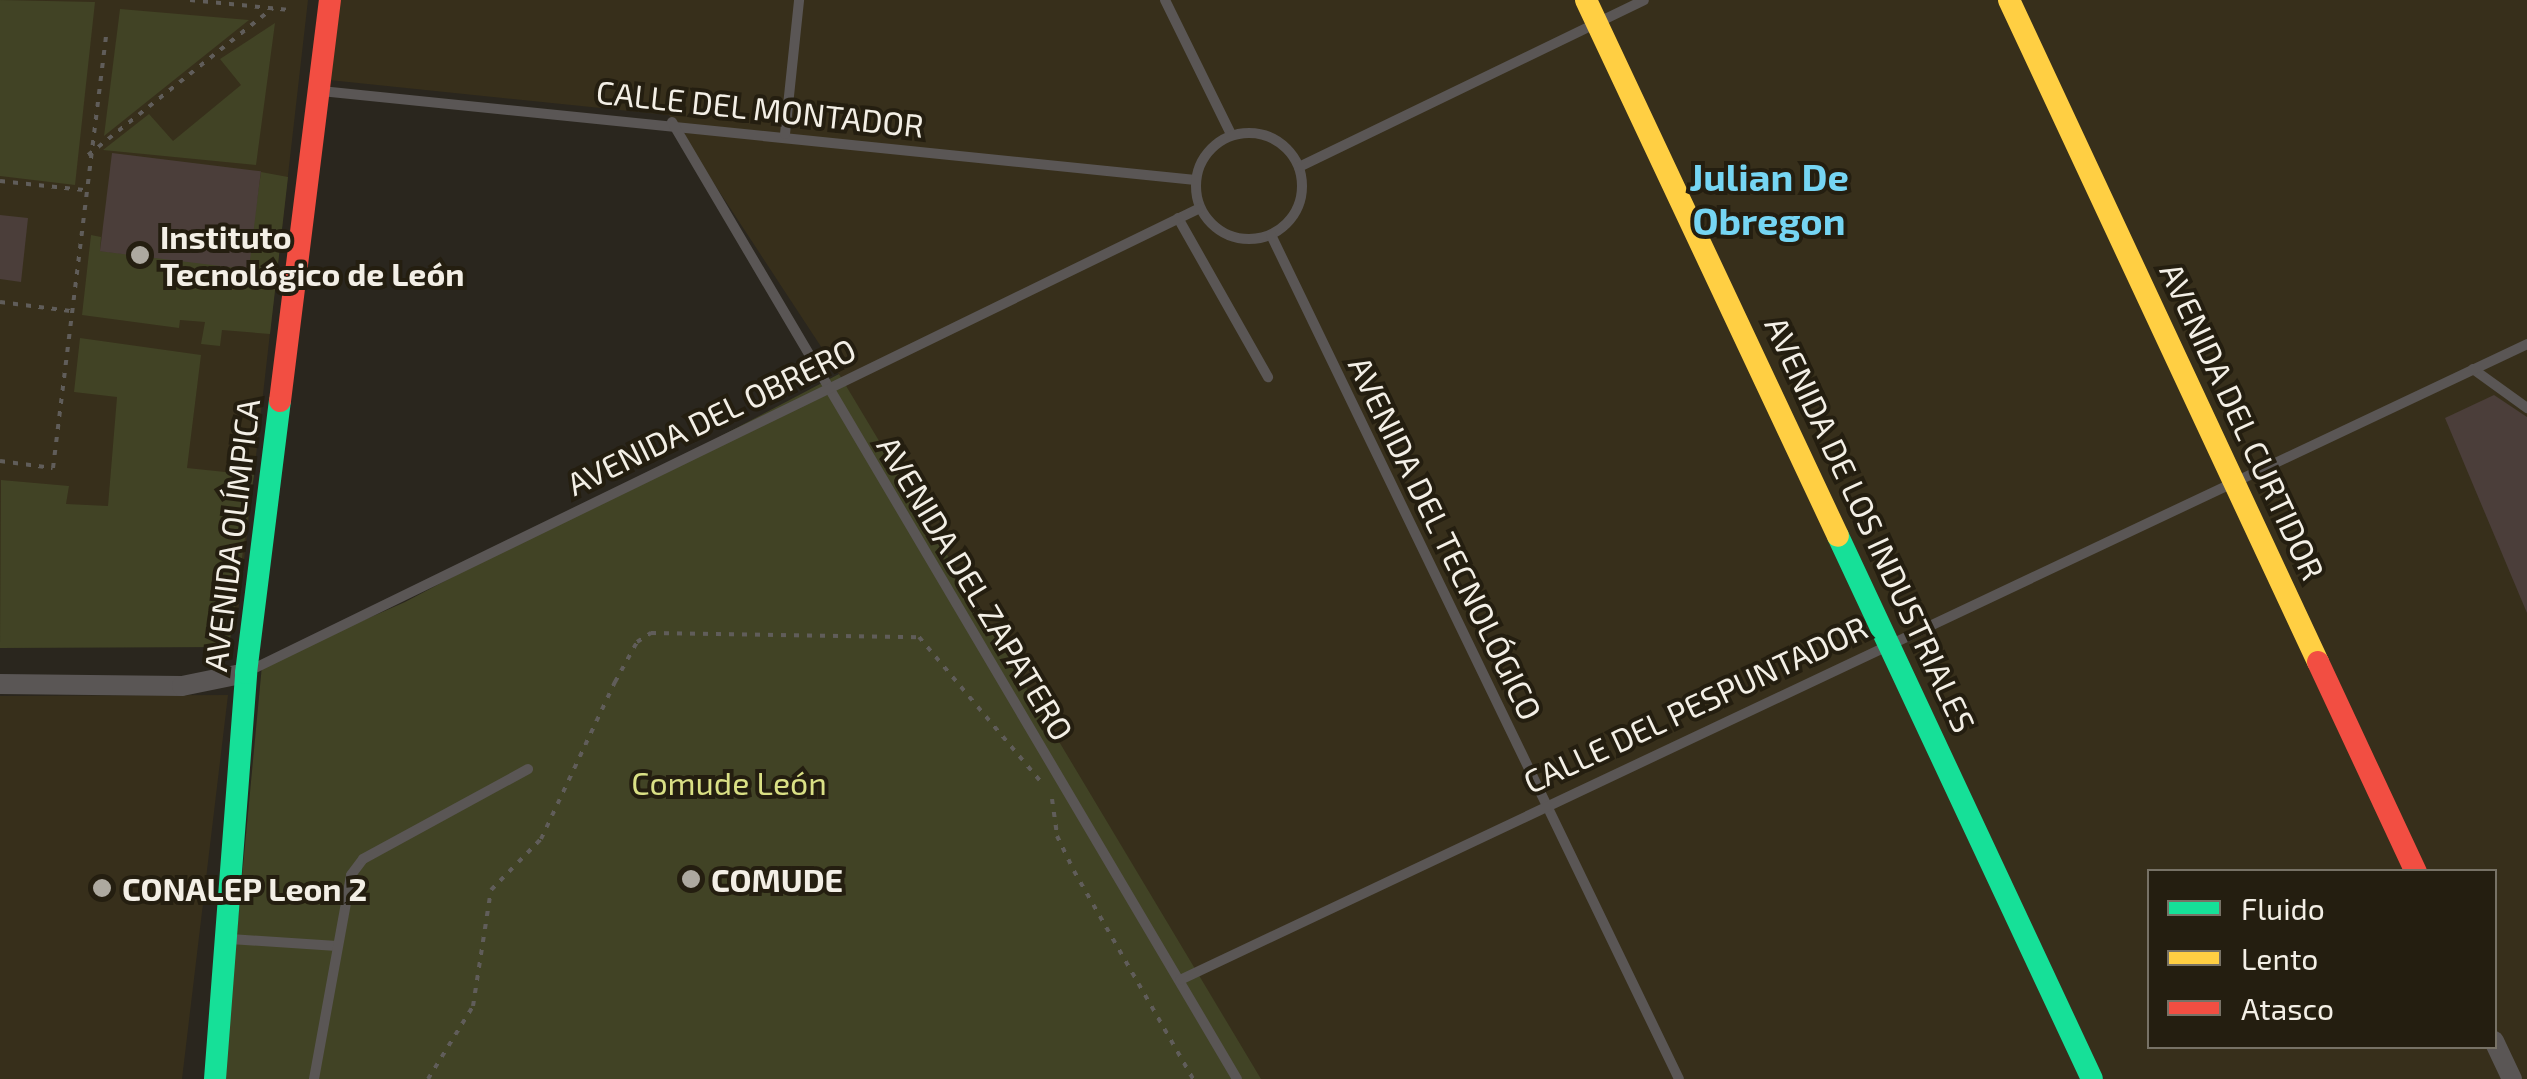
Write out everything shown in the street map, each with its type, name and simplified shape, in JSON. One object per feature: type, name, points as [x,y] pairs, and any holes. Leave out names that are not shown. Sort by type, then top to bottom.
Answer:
[{"type":"street","name":"AVENIDA OLÍMPICA","points":[[215,1079],[229,938],[246,672],[330,0]]},
{"type":"street","name":"AVENIDA DE LOS INDUSTRIALES","points":[[1586,0],[1892,639],[2092,1079]]},
{"type":"street","name":"AVENIDA DEL CURTIDOR","points":[[2009,0],[2415,869]]},
{"type":"street","points":[[0,684],[182,686],[246,672]]},
{"type":"street","points":[[2497,1047],[2512,1079]]},
{"type":"lane","points":[[786,134],[800,0]]},
{"type":"lane","points":[[1165,0],[1230,134]]},
{"type":"lane","points":[[1299,167],[1644,0]]},
{"type":"lane","name":"CALLE DEL MONTADOR","points":[[320,92],[672,122],[1195,180]]},
{"type":"lane","name":"AVENIDA DEL ZAPATERO","points":[[672,122],[1238,1079]]},
{"type":"lane","points":[[1230,134],[1278,141],[1299,167],[1295,214],[1271,235],[1222,233],[1200,208],[1195,180],[1200,161],[1230,134]]},
{"type":"lane","name":"AVENIDA DEL OBRERO","points":[[246,672],[1200,208]]},
{"type":"lane","points":[[1178,218],[1268,377]]},
{"type":"lane","name":"AVENIDA DEL TECNOLÓGICO","points":[[1271,235],[1679,1079]]},
{"type":"lane","name":"CALLE DEL PESPUNTADOR","points":[[1180,980],[1892,639],[2527,344]]},
{"type":"lane","points":[[2473,369],[2527,408]]},
{"type":"lane","points":[[314,1079],[345,894],[363,858],[528,769]]},
{"type":"lane","points":[[229,938],[337,946]]},
{"type":"path","points":[[190,0],[290,10]]},
{"type":"path","points":[[88,155],[273,8]]},
{"type":"path","points":[[0,462],[53,468],[88,155],[106,34]]},
{"type":"path","points":[[0,181],[84,190]]},
{"type":"path","points":[[0,302],[70,311]]},
{"type":"path","points":[[428,1079],[473,1006],[492,890],[541,839],[615,682],[637,642],[651,633],[929,642],[1050,793],[1057,836],[1074,871],[1193,1079]]},
{"type":"shaded area","name":"Instituto Tecnológico de León","points":[[0,0],[308,0],[236,631],[0,636]]},
{"type":"shaded area","points":[[337,0],[2527,0],[2527,1079],[1244,1079],[839,374],[669,115],[329,80]]},
{"type":"shaded area","name":"CONALEP Leon 2","points":[[228,695],[182,1079],[0,1079],[0,696]]},
{"type":"green space","points":[[0,0],[95,2],[75,185],[0,176]]},
{"type":"green space","points":[[120,9],[249,20],[104,136]]},
{"type":"green space","points":[[275,23],[256,165],[103,150],[149,114],[173,141],[241,85],[220,59]]},
{"type":"green space","points":[[261,172],[288,177],[270,334],[222,330],[220,346],[201,344],[205,322],[180,320],[179,328],[82,315],[91,235],[101,237],[100,251],[247,268]]},
{"type":"green space","points":[[80,338],[201,355],[187,468],[254,475],[229,647],[0,648],[1,480],[69,486],[66,504],[108,506],[117,397],[74,392]]},
{"type":"green space","name":"COMUDE","points":[[839,374],[1261,1079],[223,1079],[262,665],[405,602]]},
{"type":"building","points":[[112,153],[261,171],[249,270],[100,251]]},
{"type":"building","points":[[0,215],[28,218],[21,282],[0,279]]},
{"type":"building","points":[[2494,395],[2527,417],[2527,613],[2445,418]]},
{"type":"traffic: fast","points":[[215,1079],[246,673],[280,401]]},
{"type":"traffic: fast","points":[[1838,536],[2092,1079]]},
{"type":"traffic: slow","points":[[1586,0],[1838,536]]},
{"type":"traffic: slow","points":[[2009,0],[2318,662]]},
{"type":"traffic: jam","points":[[280,401],[330,0]]},
{"type":"traffic: jam","points":[[2318,662],[2415,869]]},
{"type":"place","name":"Instituto Tecnológico de León","points":[[140,255]]},
{"type":"place","name":"COMUDE","points":[[691,879]]},
{"type":"place","name":"CONALEP Leon 2","points":[[102,888]]},
{"type":"district","name":"Julian De Obregon","points":[[1769,198]]},
{"type":"park label","name":"Comude León","points":[[729,782]]}]
